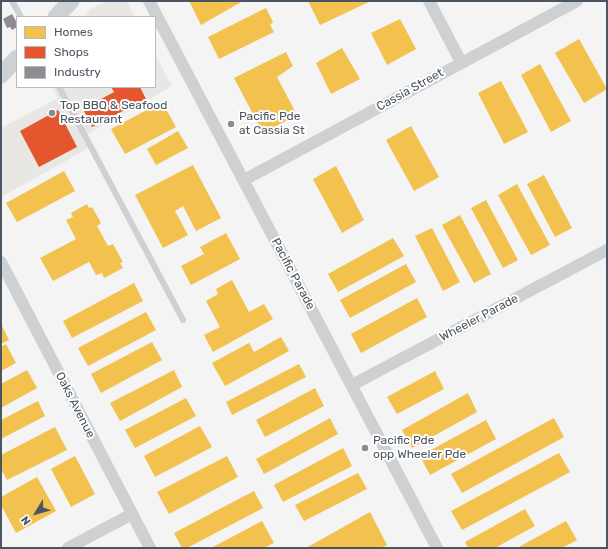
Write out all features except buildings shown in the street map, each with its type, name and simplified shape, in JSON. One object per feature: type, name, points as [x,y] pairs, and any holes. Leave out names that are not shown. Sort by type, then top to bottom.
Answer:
[{"type":"main road","points":[[57,16],[71,1]]},
{"type":"street","name":"Pacific Parade","points":[[149,1],[155,16]]},
{"type":"street","points":[[429,1],[462,62]]},
{"type":"street","name":"Cassia Street","points":[[244,180],[577,1]]},
{"type":"street","name":"Pacific Parade","points":[[159,27],[244,180],[437,548]]},
{"type":"street","name":"Wheeler Parade","points":[[352,385],[607,250]]},
{"type":"street","name":"Oaks Avenue","points":[[1,262],[150,548]]},
{"type":"street","points":[[68,548],[132,514]]},
{"type":"lane","points":[[12,1],[20,16]]},
{"type":"lane","points":[[60,88],[183,320]]},
{"type":"shaded area","points":[[106,1],[127,1],[134,16],[84,16],[91,9]]},
{"type":"shaded area","points":[[156,56],[172,86],[88,134],[87,149],[1,197],[1,128],[58,98],[53,88],[156,88]]},
{"type":"place","name":"Top BBQ & Seafood Restaurant","points":[[52,113]]},
{"type":"place","name":"Pacific Pde at Cassia St","points":[[231,124]]},
{"type":"place","name":"Pacific Pde opp Wheeler Pde","points":[[365,448]]}]
